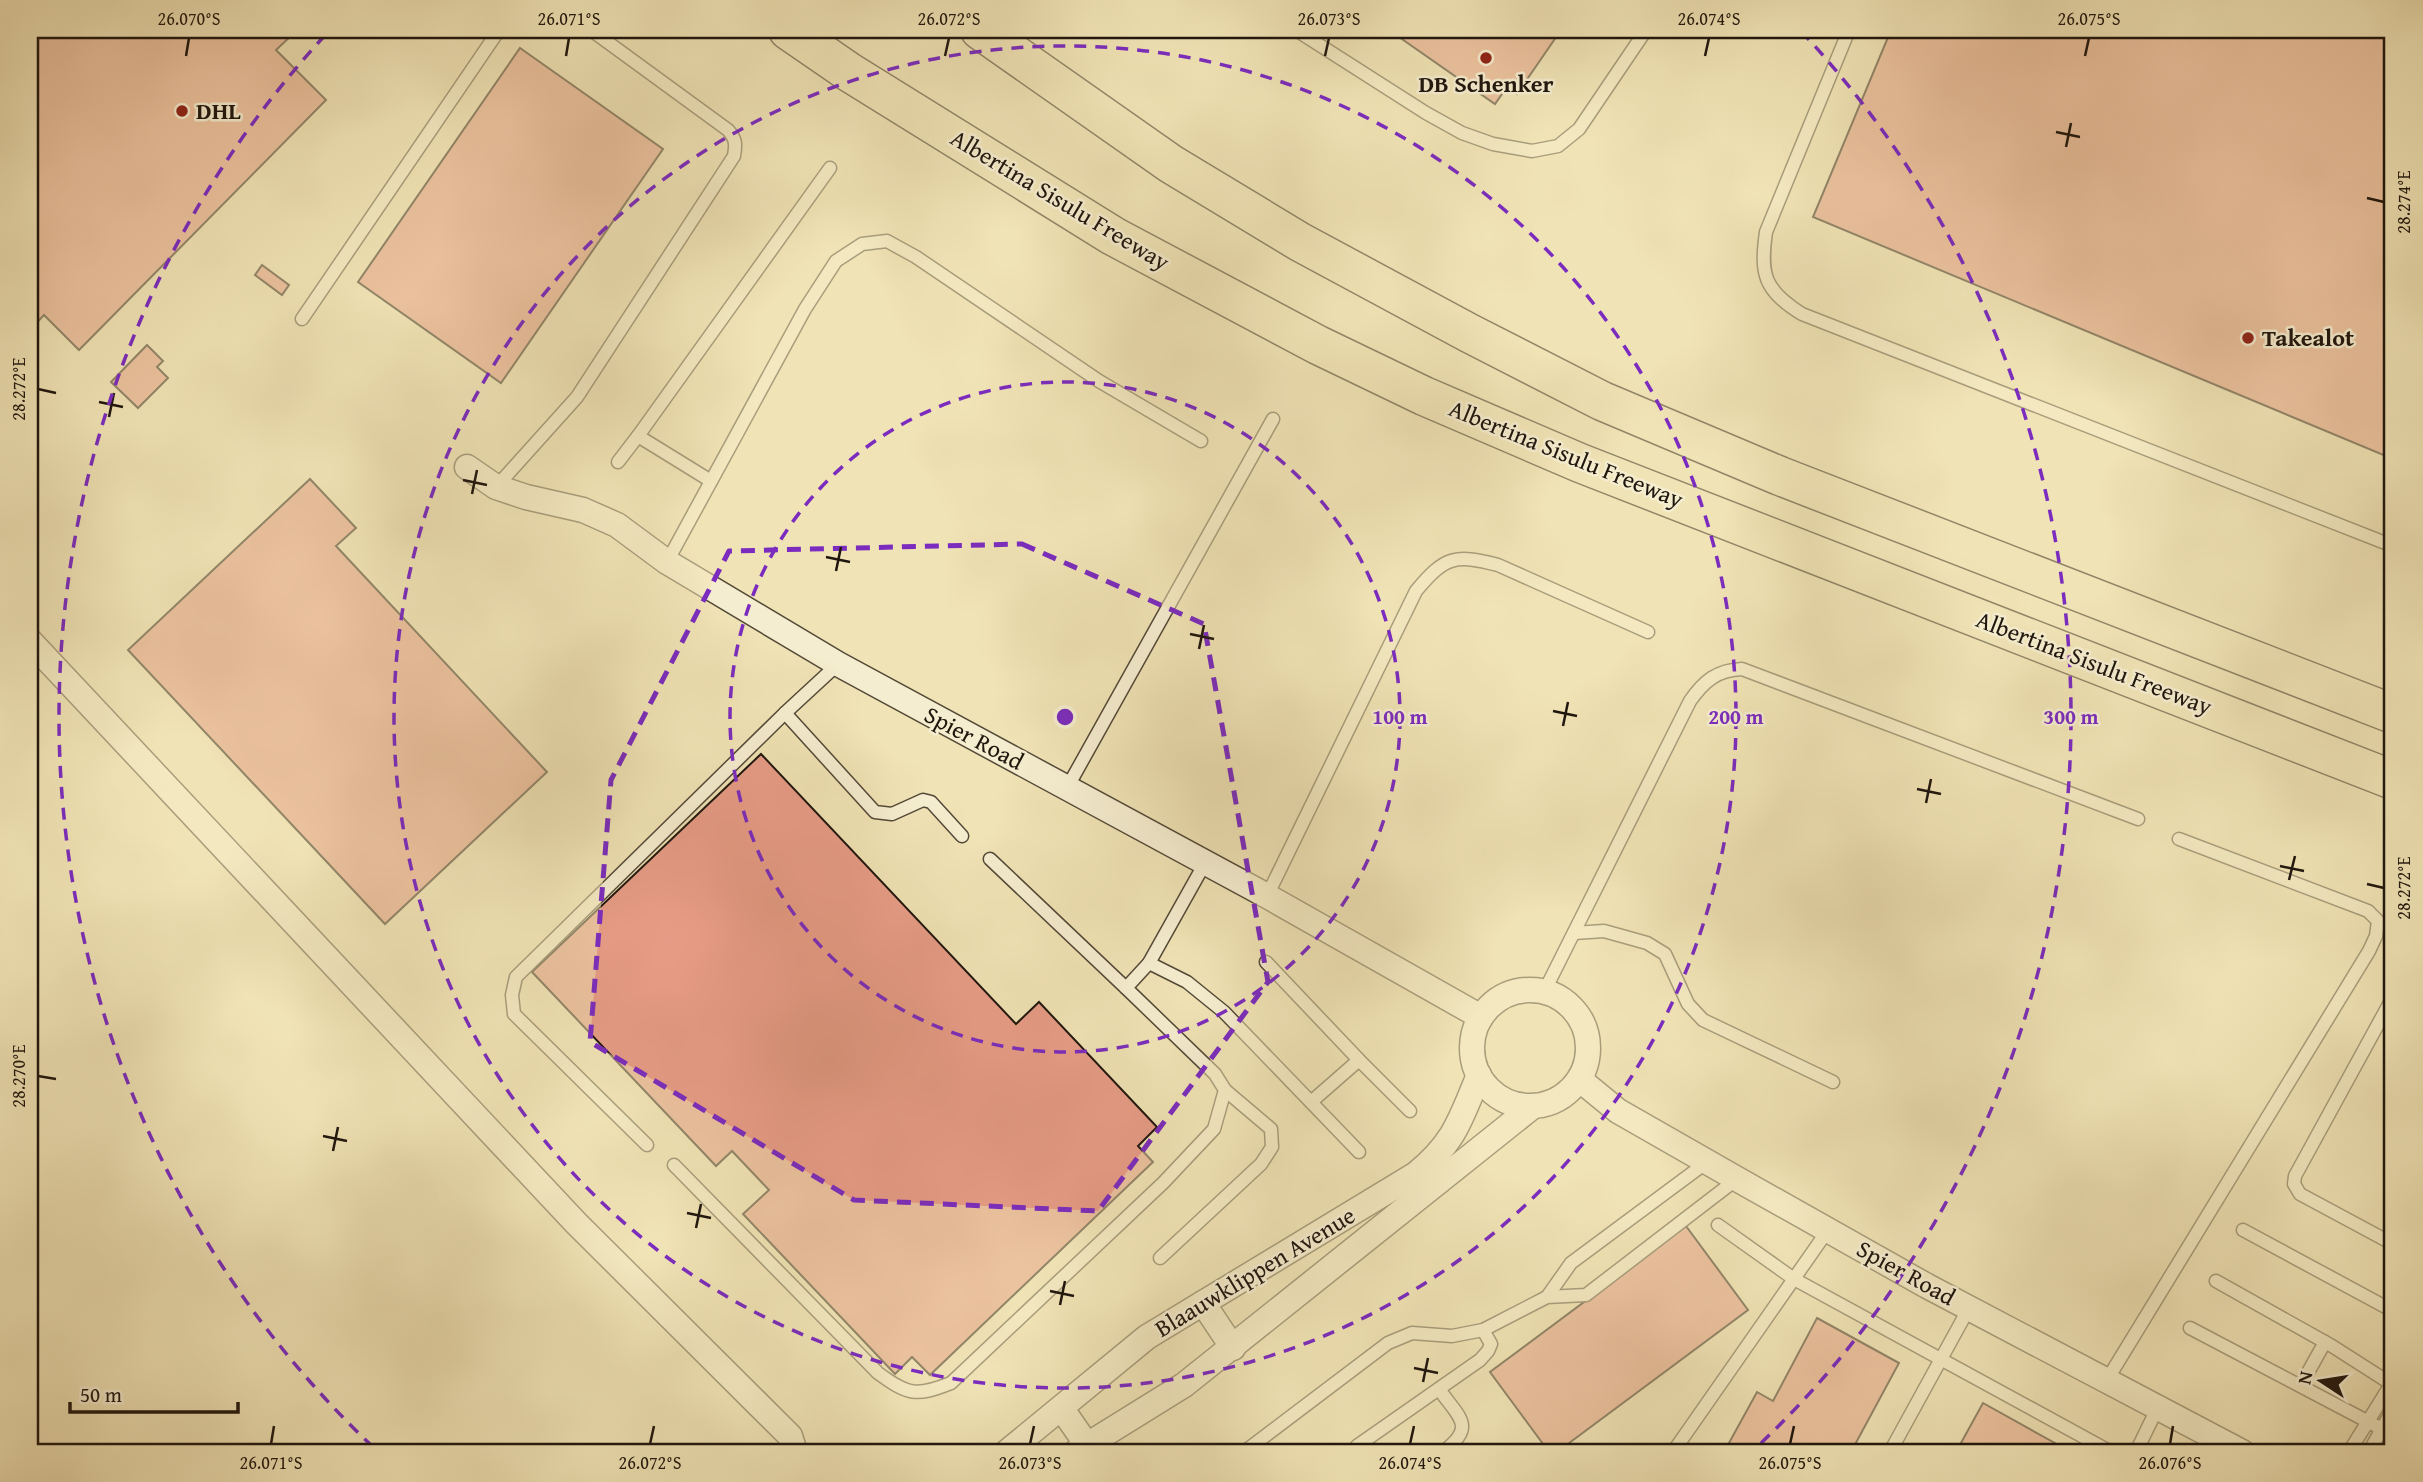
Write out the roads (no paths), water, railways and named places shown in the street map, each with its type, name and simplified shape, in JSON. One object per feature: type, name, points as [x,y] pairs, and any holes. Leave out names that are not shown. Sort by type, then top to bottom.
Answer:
[{"type":"highway","name":"Albertina Sisulu Freeway","points":[[788,30],[849,72],[1113,236],[1318,345],[1389,379],[1580,463],[2393,780]]},
{"type":"highway","points":[[980,30],[1171,164],[1300,242],[1602,401],[1780,476],[2393,714]]},
{"type":"street","name":"Spier Road","points":[[467,467],[496,487],[583,510],[617,525],[667,562],[838,664],[1267,896],[1481,1017]]},
{"type":"street","points":[[30,641],[576,1223],[796,1447]]},
{"type":"street","points":[[1527,990],[1545,992],[1561,999],[1575,1011],[1584,1026],[1588,1044],[1586,1062],[1579,1079],[1567,1093],[1532,1107],[1516,1105],[1501,1098],[1488,1088],[1473,1061],[1472,1045],[1481,1017],[1493,1003],[1509,994],[1527,990]]},
{"type":"street","name":"Blaauwklippen Avenue","points":[[1007,1452],[1147,1337],[1416,1174],[1436,1157],[1454,1135],[1479,1075]]},
{"type":"street","name":"Spier Road","points":[[1579,1079],[1618,1111],[1737,1179],[1969,1308],[2242,1452]]},
{"type":"street","name":"Blaauwklippen Avenue","points":[[1082,1449],[1184,1385],[1233,1348],[1532,1107]]},
{"type":"street","points":[[1203,1303],[1233,1348]]},
{"type":"street","points":[[1062,1409],[1082,1449]]},
{"type":"lane","points":[[302,318],[499,30]]},
{"type":"lane","points":[[496,487],[577,397],[734,156],[736,145],[728,130],[590,30]]},
{"type":"lane","points":[[1296,30],[1426,114],[1462,133],[1493,144],[1532,151],[1558,146],[1579,129],[1646,30]]},
{"type":"lane","points":[[1849,30],[1766,232],[1763,255],[1765,274],[1771,289],[1786,304],[1802,314],[2393,546]]},
{"type":"lane","points":[[618,463],[830,168]]},
{"type":"lane","points":[[667,562],[805,309],[836,261],[862,244],[887,241],[916,257],[1099,381],[1202,441]]},
{"type":"lane","points":[[1067,788],[1273,419]]},
{"type":"lane","points":[[638,436],[711,481]]},
{"type":"lane","points":[[1267,896],[1416,592],[1442,565],[1458,558],[1497,565],[1648,632]]},
{"type":"lane","points":[[647,1145],[514,1014],[512,995],[516,977],[838,664]]},
{"type":"lane","points":[[1545,992],[1690,701],[1706,682],[1726,670],[1742,669],[2138,819]]},
{"type":"lane","points":[[785,713],[876,812],[892,814],[923,800],[931,802],[962,836]]},
{"type":"lane","points":[[2107,1380],[2362,963],[2376,936],[2378,921],[2368,911],[2179,839]]},
{"type":"lane","points":[[990,859],[1215,1073],[1225,1090],[1271,1129],[1272,1147],[1261,1164],[1160,1258]]},
{"type":"lane","points":[[1126,988],[1149,963],[1205,863]]},
{"type":"lane","points":[[1574,933],[1604,931],[1647,943],[1665,954],[1688,1004],[1703,1020],[1833,1082]]},
{"type":"lane","points":[[1266,962],[1410,1111]]},
{"type":"lane","points":[[1149,963],[1187,982],[1224,1012],[1359,1152]]},
{"type":"lane","points":[[2393,997],[2295,1176],[2294,1184],[2300,1194],[2393,1244]]},
{"type":"lane","points":[[1311,1102],[1359,1060]]},
{"type":"lane","points":[[674,1165],[878,1373],[900,1389],[926,1393],[951,1383],[1163,1183],[1214,1129],[1225,1090]]},
{"type":"lane","points":[[1547,1297],[1571,1263],[1707,1162]]},
{"type":"lane","points":[[1244,1452],[1388,1343],[1412,1333],[1452,1336],[1483,1330],[1547,1297],[1586,1295],[1737,1179]]},
{"type":"lane","points":[[1718,1225],[1794,1279],[2110,1452]]},
{"type":"lane","points":[[1673,1452],[1828,1230]]},
{"type":"lane","points":[[2243,1230],[2393,1311]]},
{"type":"lane","points":[[2216,1282],[2325,1342],[2392,1383],[2349,1452]]},
{"type":"lane","points":[[1889,1452],[1969,1308]]},
{"type":"lane","points":[[2190,1328],[2382,1429]]},
{"type":"lane","points":[[1354,1452],[1357,1446],[1489,1352],[1490,1344],[1483,1330]]},
{"type":"lane","points":[[2301,1385],[2325,1342]]},
{"type":"lane","points":[[1439,1389],[1462,1422],[1464,1430],[1459,1440],[1443,1452]]},
{"type":"lane","points":[[2136,1452],[2157,1409]]},
{"type":"lane","points":[[2369,1452],[2393,1409]]},
{"type":"place","name":"DB Schenker","points":[[1486,58]]},
{"type":"place","name":"DHL","points":[[182,111]]},
{"type":"place","name":"Takealot","points":[[2248,338]]}]
